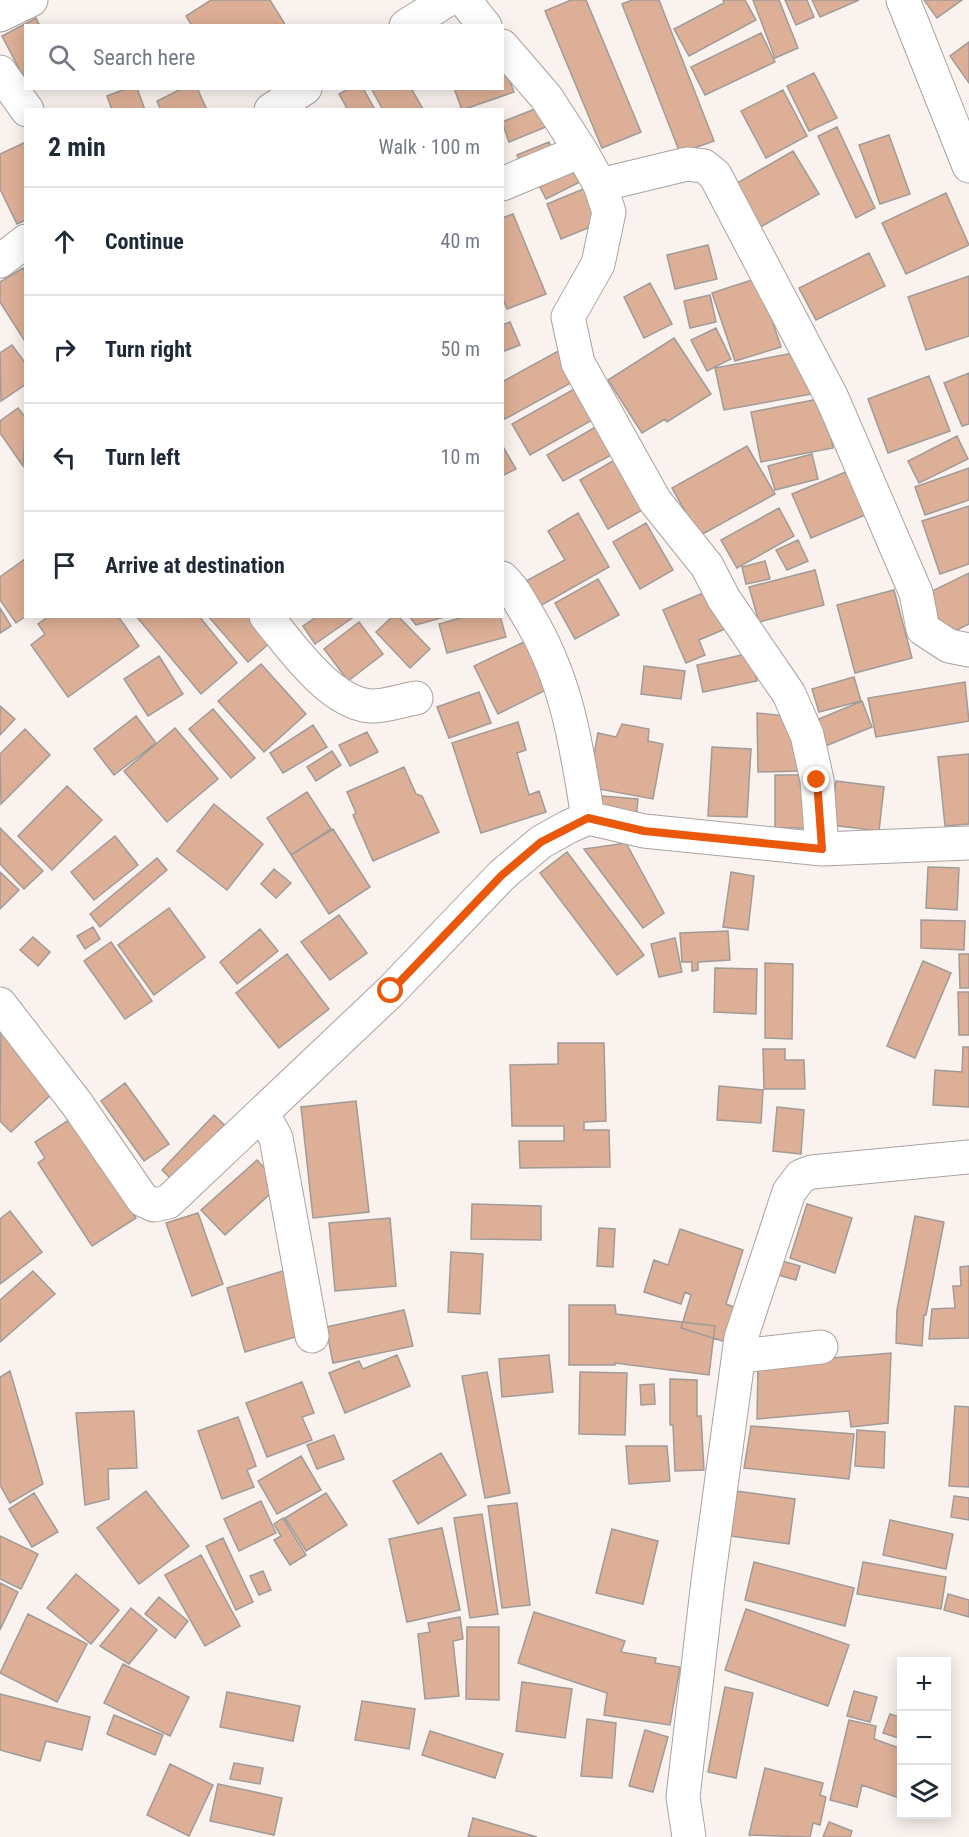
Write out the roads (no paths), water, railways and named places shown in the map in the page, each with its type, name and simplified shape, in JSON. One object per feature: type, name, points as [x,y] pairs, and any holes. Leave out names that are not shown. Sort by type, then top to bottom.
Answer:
[{"type":"street","points":[[0,15],[31,0]]},
{"type":"street","points":[[409,24],[447,0]]},
{"type":"street","points":[[464,0],[483,24]]},
{"type":"street","points":[[903,0],[969,166]]},
{"type":"street","points":[[504,48],[546,97],[581,151],[600,185],[609,212],[598,264],[568,317],[578,363],[655,501],[707,567],[724,599],[789,694],[807,735],[817,780],[822,849]]},
{"type":"street","points":[[0,72],[26,108]]},
{"type":"street","points":[[274,108],[302,90]]},
{"type":"street","points":[[504,183],[581,151]]},
{"type":"street","points":[[600,185],[687,164],[704,166],[715,175],[832,398],[916,593],[923,628],[949,646],[969,650]]},
{"type":"street","points":[[0,261],[24,243]]},
{"type":"street","points":[[504,581],[542,638],[558,674],[569,709],[588,818]]},
{"type":"street","points":[[268,618],[298,655],[338,694],[370,706],[417,698]]},
{"type":"street","points":[[0,1004],[77,1104],[143,1200],[154,1204],[168,1202],[263,1114],[436,946],[502,875],[541,842],[588,818],[644,831],[822,849],[969,843]]},
{"type":"street","points":[[263,1114],[276,1138],[312,1336]]},
{"type":"street","points":[[689,1837],[683,1797],[708,1581],[741,1338],[789,1192],[801,1176],[812,1172],[969,1157]]},
{"type":"street","points":[[740,1356],[821,1347]]}]
